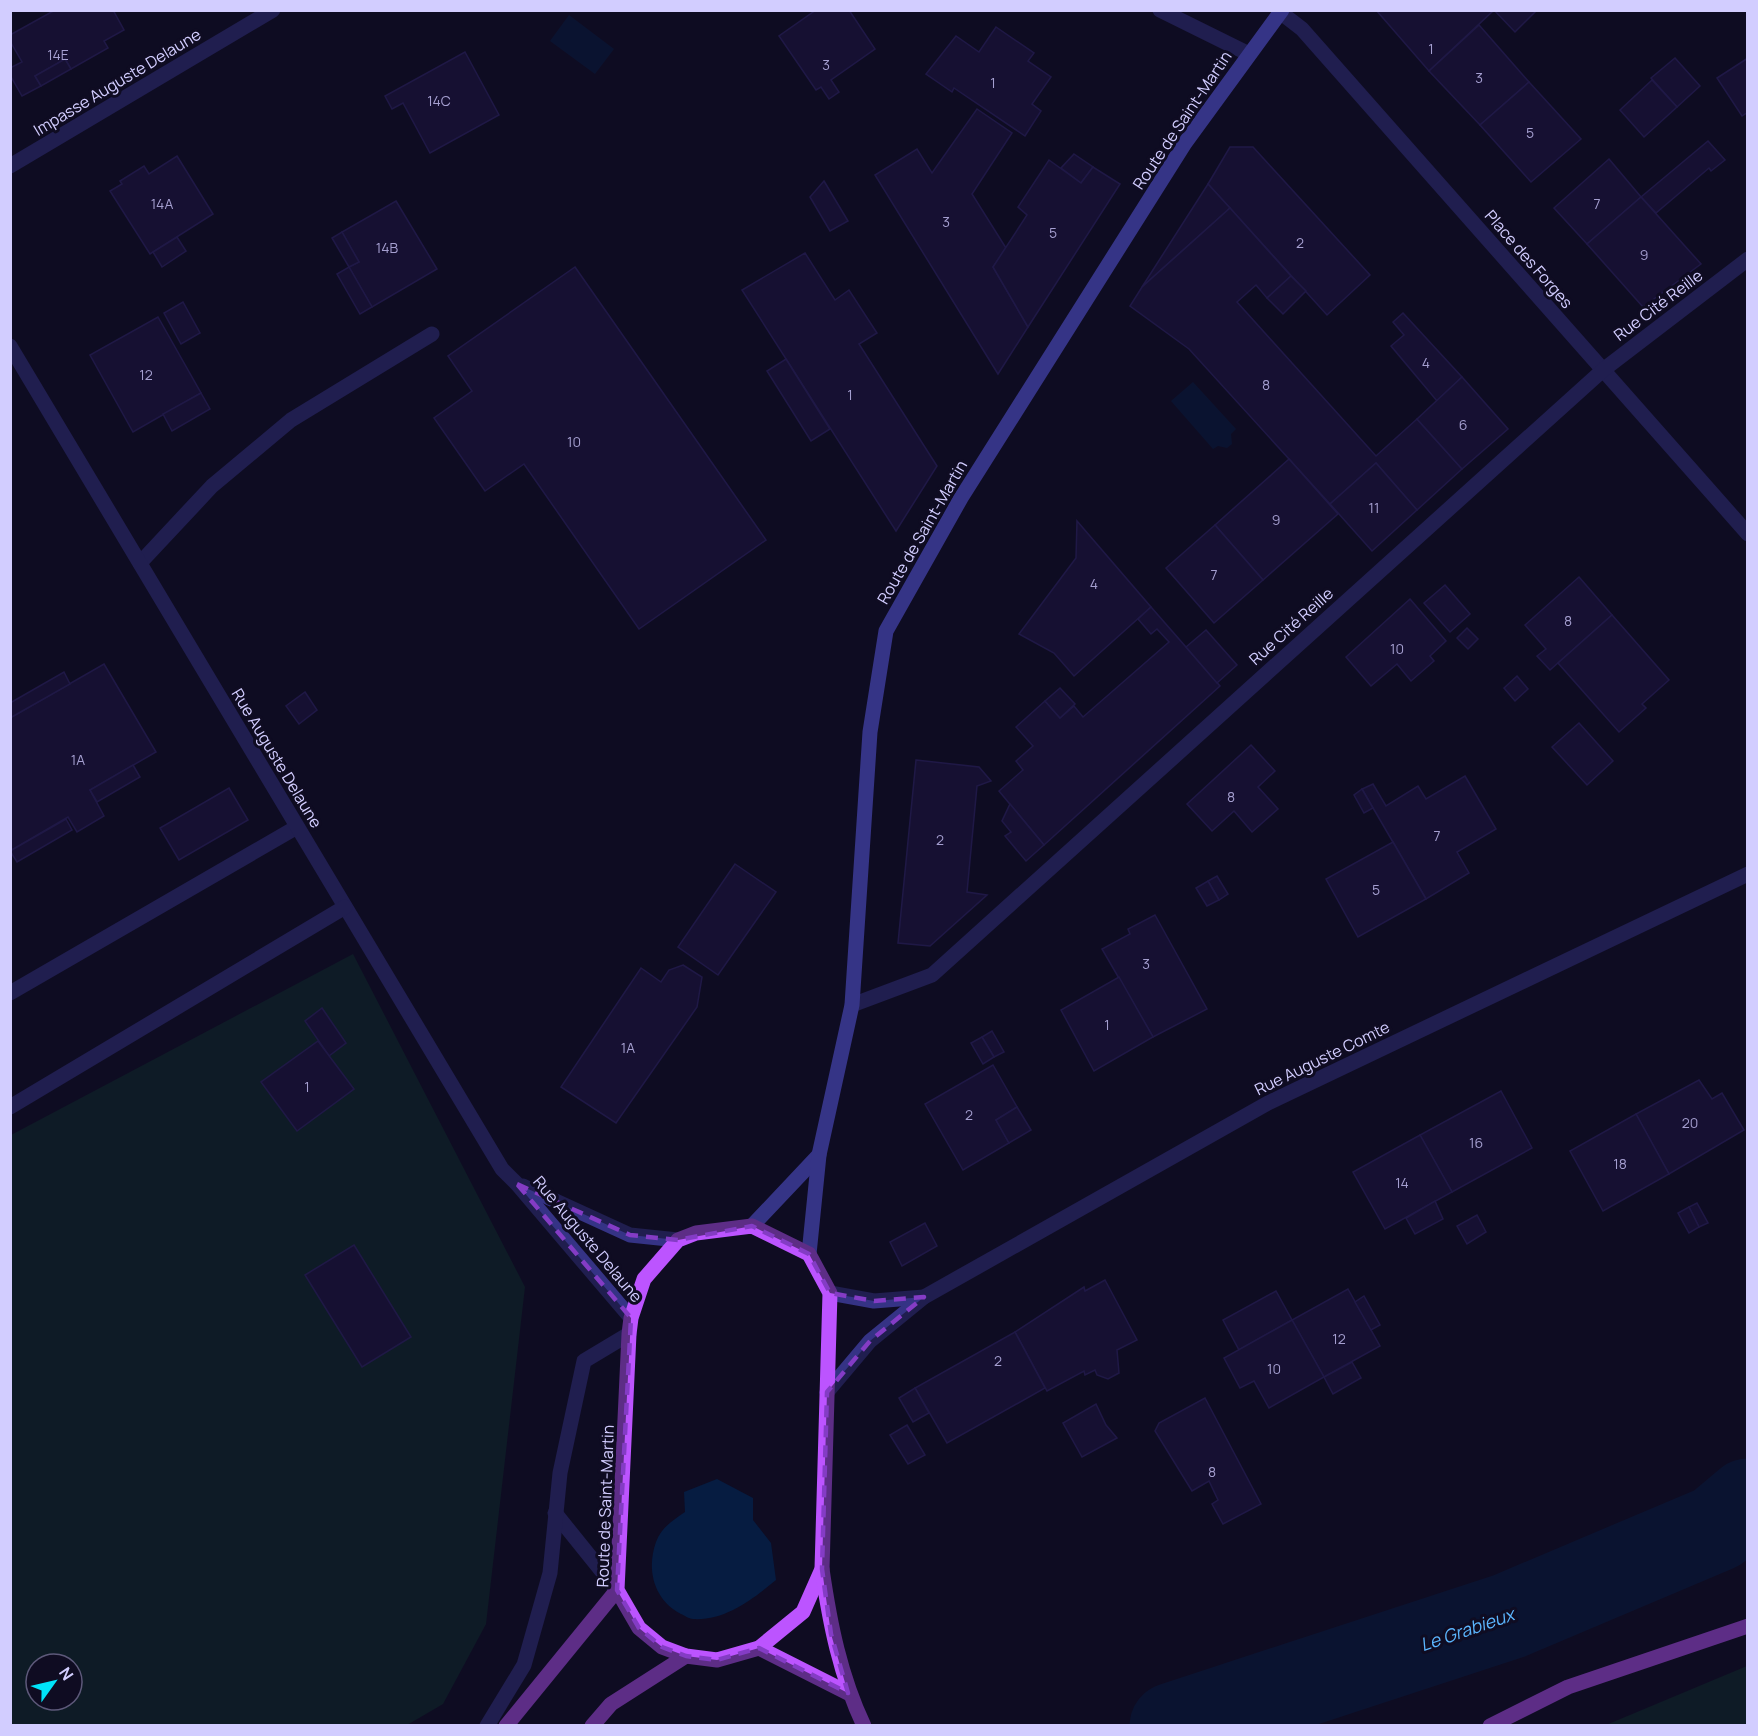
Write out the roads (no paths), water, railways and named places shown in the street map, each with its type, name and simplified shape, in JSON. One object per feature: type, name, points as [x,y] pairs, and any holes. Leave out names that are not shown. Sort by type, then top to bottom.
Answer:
[{"type":"main road","name":"Route de Saint-Martin","points":[[809,1254],[819,1155],[852,1005],[870,732],[886,631],[961,498],[1185,143],[1281,11]]},
{"type":"main road","points":[[752,1226],[819,1155]]},
{"type":"main road","points":[[678,1240],[696,1233],[752,1226],[809,1254],[830,1293]]},
{"type":"main road","name":"Route de Saint-Martin","points":[[678,1240],[644,1279],[631,1318],[617,1590],[639,1628],[662,1647],[686,1656],[717,1660],[759,1648],[803,1612],[822,1569],[830,1293]]},
{"type":"main road","points":[[822,1569],[831,1634],[848,1693],[864,1725]]},
{"type":"main road","points":[[506,1725],[617,1590]]},
{"type":"main road","points":[[1490,1725],[1568,1688],[1748,1626]]},
{"type":"main road","points":[[759,1648],[848,1693]]},
{"type":"main road","points":[[592,1725],[610,1704],[686,1656]]},
{"type":"street","name":"Impasse Auguste Delaune","points":[[10,166],[273,10]]},
{"type":"street","points":[[1160,10],[1249,54]]},
{"type":"street","name":"Place des Forges","points":[[1281,11],[1302,29],[1748,534]]},
{"type":"street","name":"Rue Cité Reille","points":[[852,1005],[932,975],[1603,370],[1748,259]]},
{"type":"street","points":[[140,563],[212,486],[291,420],[432,334]]},
{"type":"street","name":"Rue Auguste Delaune","points":[[10,346],[502,1169],[631,1318]]},
{"type":"street","points":[[10,993],[297,827]]},
{"type":"street","name":"Rue Auguste Comte","points":[[827,1392],[870,1341],[924,1297],[1268,1103],[1748,874]]},
{"type":"street","points":[[10,1107],[345,907]]},
{"type":"street","name":"Rue Auguste Delaune","points":[[517,1184],[630,1235],[678,1240]]},
{"type":"street","name":"Rue Auguste Comte","points":[[830,1293],[874,1301],[924,1297]]},
{"type":"street","points":[[487,1725],[524,1665],[550,1573],[560,1473],[584,1361],[629,1334]]},
{"type":"street","points":[[555,1513],[617,1590]]},
{"type":"water","points":[[569,15],[614,49],[595,74],[550,41]]},
{"type":"water","points":[[1193,382],[1236,429],[1231,434],[1232,444],[1227,448],[1218,446],[1213,449],[1171,401]]},
{"type":"water","points":[[717,1479],[753,1498],[753,1520],[771,1543],[776,1580],[727,1613],[705,1619],[691,1619],[664,1601],[652,1573],[653,1553],[664,1528],[685,1512],[684,1492]]},
{"type":"waterway","name":"Le Grabieux","points":[[1173,1726],[1509,1616],[1717,1528],[1748,1502]]}]
